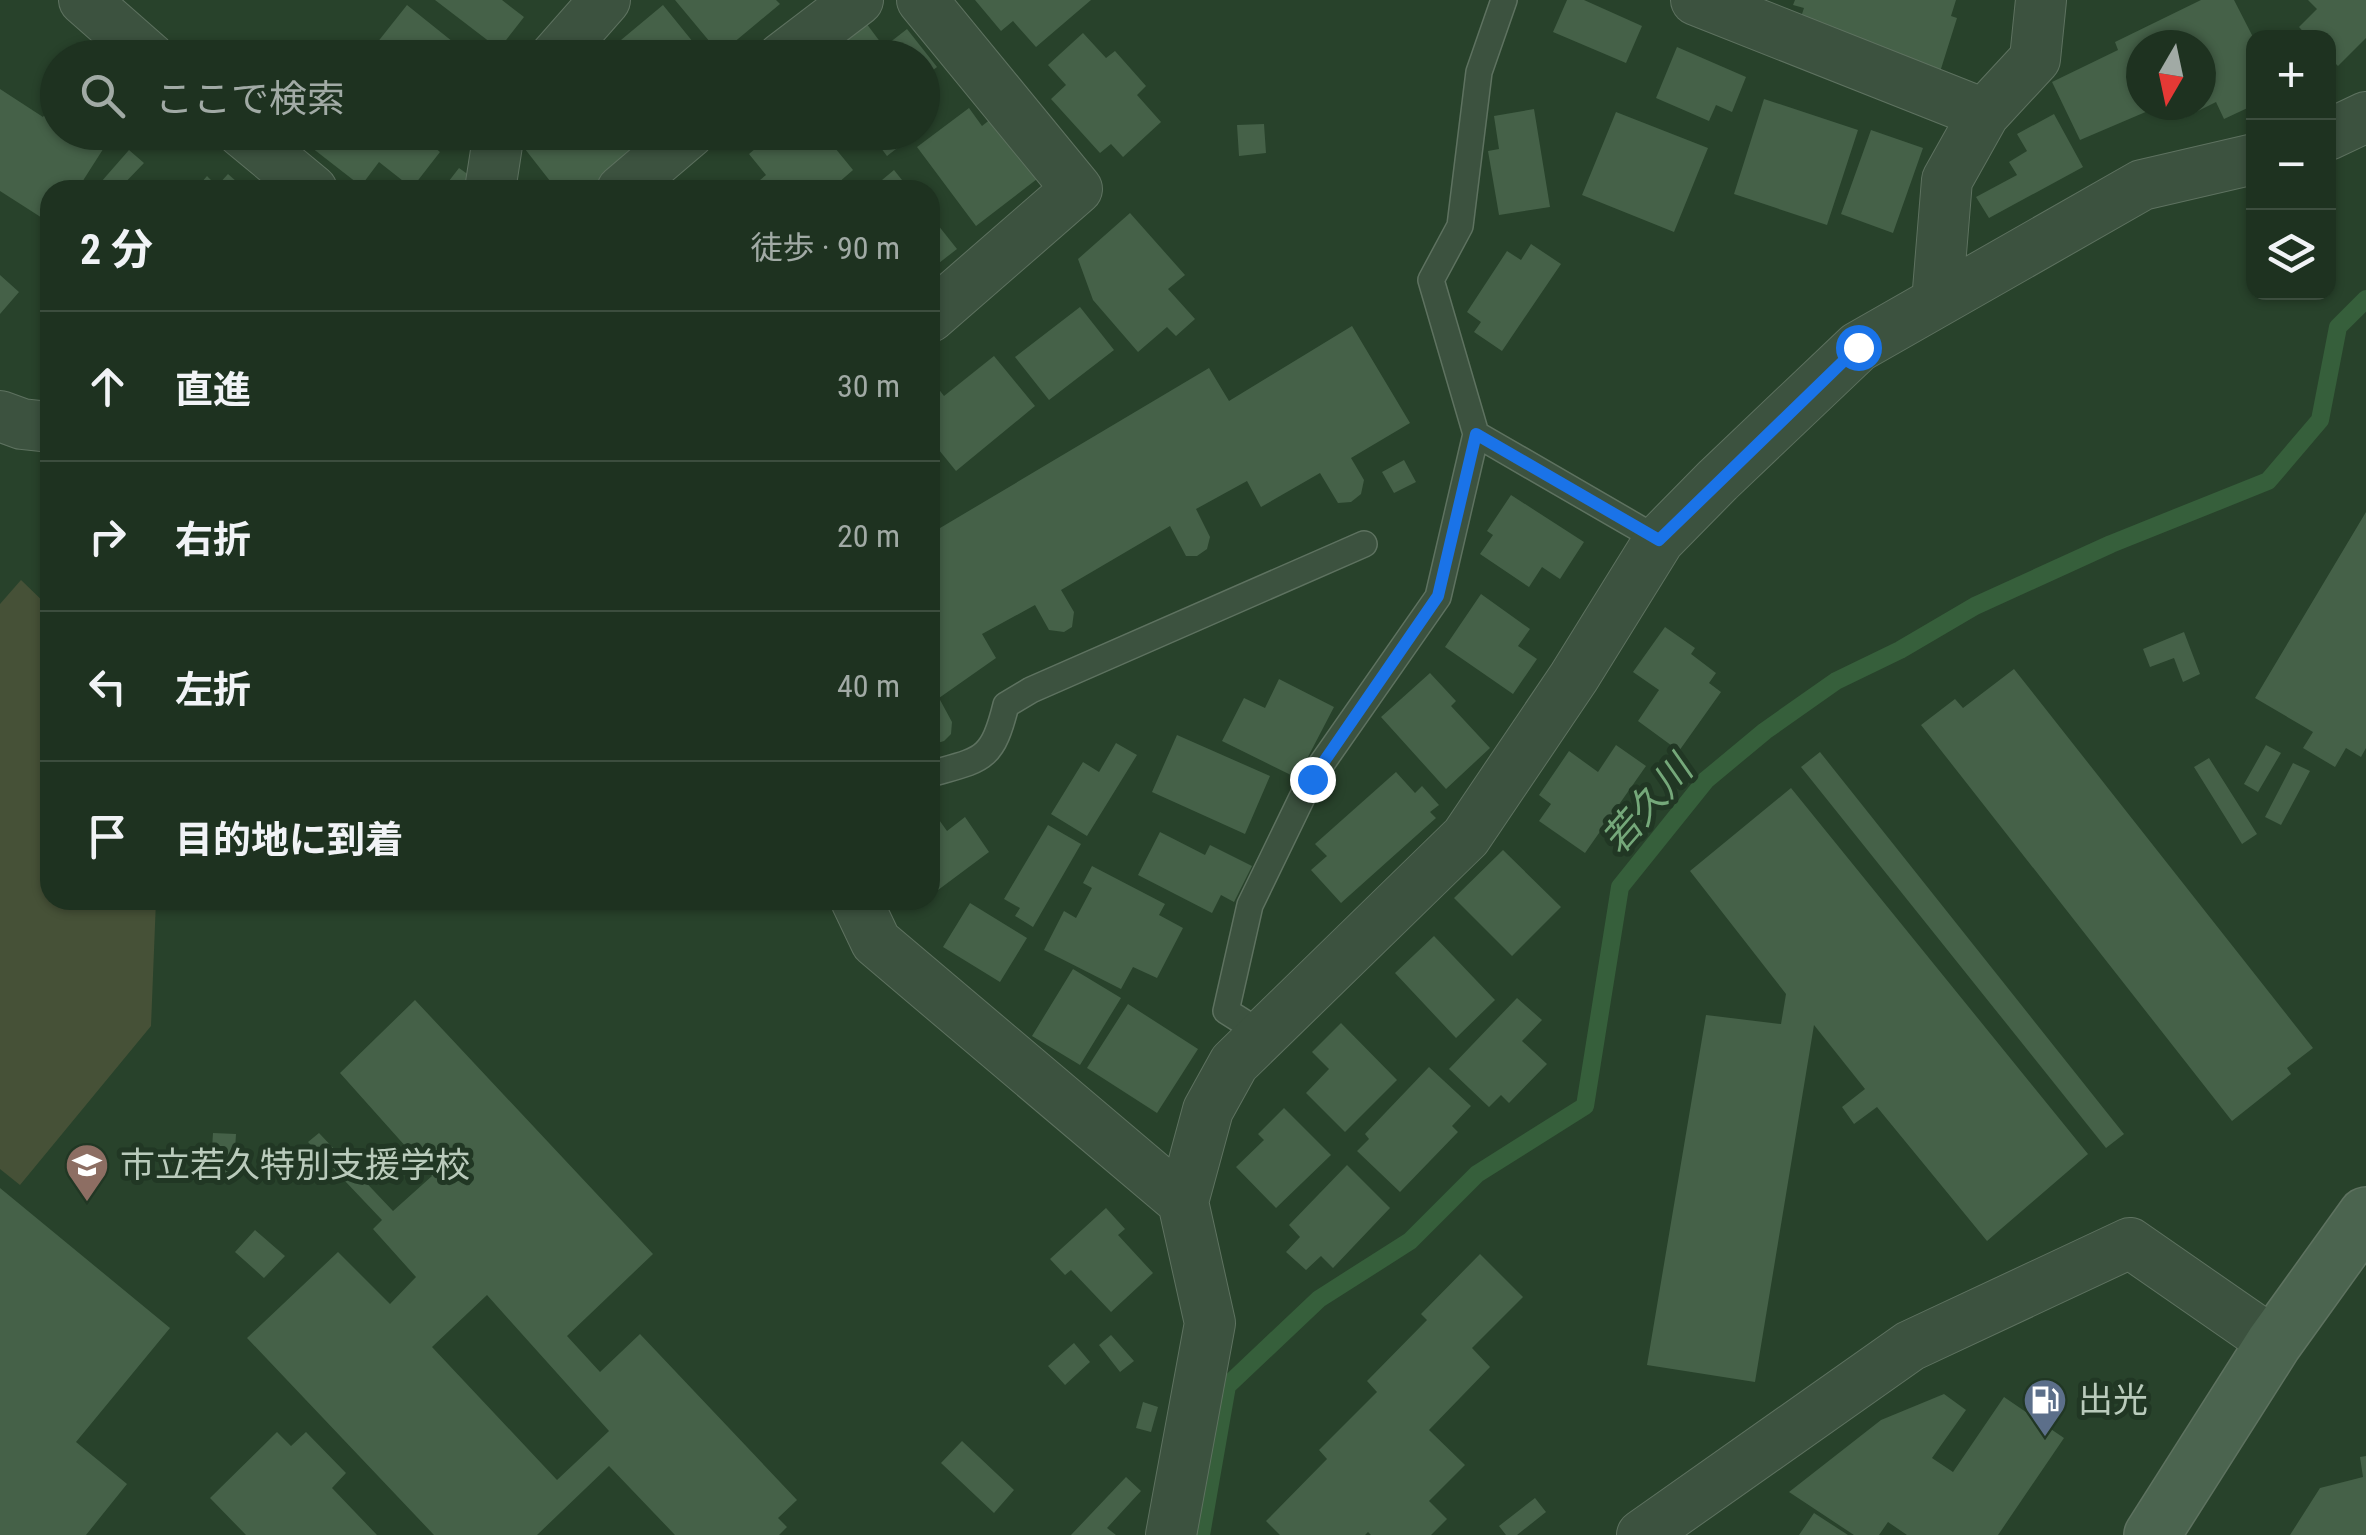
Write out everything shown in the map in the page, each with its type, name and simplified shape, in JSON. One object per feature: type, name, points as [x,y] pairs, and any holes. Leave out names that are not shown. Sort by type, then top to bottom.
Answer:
[{"type":"main road","points":[[2152,1535],[2274,1344],[2366,1216]]},
{"type":"street","points":[[84,0],[130,40]]},
{"type":"street","points":[[570,40],[605,0]]},
{"type":"street","points":[[806,40],[858,0]]},
{"type":"street","points":[[922,0],[1077,189],[940,308]]},
{"type":"street","points":[[1696,0],[1984,114]]},
{"type":"street","points":[[1937,302],[1948,180],[1984,114],[2034,60],[2041,0]]},
{"type":"street","points":[[2336,131],[2366,116]]},
{"type":"street","points":[[264,150],[300,180]]},
{"type":"street","points":[[492,180],[496,150]]},
{"type":"street","points":[[634,180],[669,150]]},
{"type":"street","points":[[1171,1535],[1210,1323],[1183,1202],[1208,1110],[1234,1063],[1466,837],[1574,678],[1659,540],[1858,347],[2142,186],[2246,161]]},
{"type":"street","points":[[0,416],[40,426]]},
{"type":"street","points":[[861,910],[876,942],[1183,1202]]},
{"type":"street","points":[[1642,1535],[1910,1346],[2130,1244],[2274,1344]]},
{"type":"lane","points":[[1264,1035],[1226,1011],[1250,905],[1312,779],[1438,596],[1476,434],[1431,280],[1460,226],[1479,72],[1504,0]]},
{"type":"lane","points":[[1476,434],[1659,540]]},
{"type":"lane","points":[[940,771],[979,760],[997,741],[1006,704],[1031,690],[1364,544]]},
{"type":"green space","points":[[21,580],[40,598],[40,910],[156,910],[151,1026],[20,1185],[0,1169],[0,604]]},
{"type":"building","points":[[435,0],[502,0],[524,17],[506,40],[487,40]]},
{"type":"building","points":[[675,0],[776,0],[780,4],[737,40],[708,40]]},
{"type":"building","points":[[975,0],[1091,0],[1036,47],[1013,21],[1001,31]]},
{"type":"building","points":[[1567,0],[1584,0],[1642,26],[1626,63],[1553,32]]},
{"type":"building","points":[[1795,0],[1956,0],[1951,16],[1957,18],[1940,72],[1797,29],[1804,8],[1793,5]]},
{"type":"building","points":[[2201,0],[2234,0],[2249,30],[2246,30],[2246,109],[2224,119],[2216,102],[2216,30],[2140,30]]},
{"type":"building","points":[[2308,0],[2366,0],[2366,38],[2338,66],[2336,30],[2299,27],[2317,9]]},
{"type":"building","points":[[407,5],[451,40],[379,40]]},
{"type":"building","points":[[663,5],[691,40],[621,40]]},
{"type":"building","points":[[866,23],[879,40],[844,40]]},
{"type":"building","points":[[907,29],[916,40],[893,40]]},
{"type":"building","points":[[1083,33],[1106,58],[1115,51],[1146,86],[1137,95],[1161,122],[1123,157],[1111,144],[1100,153],[1051,99],[1066,85],[1048,65]]},
{"type":"building","points":[[2126,37],[2127,120],[2080,140],[2052,82],[2118,50],[2115,42]]},
{"type":"building","points":[[1677,47],[1746,77],[1732,112],[1716,105],[1709,121],[1656,98]]},
{"type":"building","points":[[0,89],[40,115],[40,150],[103,150],[83,180],[40,180],[40,217],[0,191]]},
{"type":"building","points":[[1764,99],[1858,130],[1827,225],[1734,194]]},
{"type":"building","points":[[969,108],[982,126],[992,118],[1037,179],[976,226],[919,150],[940,150],[940,130]]},
{"type":"building","points":[[1534,109],[1550,207],[1499,215],[1488,151],[1499,149],[1494,116]]},
{"type":"building","points":[[1616,112],[1708,148],[1674,232],[1582,195]]},
{"type":"building","points":[[2054,114],[2083,167],[1989,218],[1976,197],[2017,175],[2009,162],[2027,151],[2017,134]]},
{"type":"building","points":[[1264,124],[1266,153],[1239,156],[1237,125]]},
{"type":"building","points":[[1871,130],[1923,148],[1893,233],[1841,214]]},
{"type":"building","points":[[129,150],[144,163],[128,180],[103,180]]},
{"type":"building","points":[[315,150],[440,152],[418,180],[402,180],[379,162],[366,180],[353,180]]},
{"type":"building","points":[[526,150],[643,150],[605,180],[549,180]]},
{"type":"building","points":[[754,150],[837,150],[853,170],[842,180],[760,180],[766,175],[749,154]]},
{"type":"building","points":[[459,168],[476,180],[450,180]]},
{"type":"building","points":[[894,170],[902,180],[882,180]]},
{"type":"building","points":[[1130,213],[1185,275],[1168,289],[1195,319],[1176,336],[1167,327],[1138,352],[1093,300],[1078,259]]},
{"type":"building","points":[[940,228],[957,249],[940,262]]},
{"type":"building","points":[[1531,244],[1561,264],[1502,351],[1474,332],[1481,322],[1467,312],[1507,251],[1521,260]]},
{"type":"building","points":[[0,275],[19,292],[0,314]]},
{"type":"building","points":[[1080,307],[1114,350],[1049,400],[1015,357]]},
{"type":"building","points":[[1352,326],[1410,423],[1351,458],[1364,480],[1361,494],[1351,502],[1338,503],[1320,473],[1261,507],[1247,481],[1196,509],[1210,537],[1207,549],[1197,556],[1186,556],[1170,526],[1061,590],[1074,612],[1072,627],[1064,632],[1049,630],[1035,605],[982,634],[996,658],[940,697],[940,528],[1209,368],[1229,401]]},
{"type":"building","points":[[994,356],[1035,406],[956,471],[940,451],[940,391],[944,396]]},
{"type":"building","points":[[1404,460],[1416,482],[1394,493],[1382,472]]},
{"type":"building","points":[[1511,495],[1584,542],[1560,579],[1542,567],[1529,587],[1480,554],[1493,535],[1487,531]]},
{"type":"building","points":[[2366,512],[2366,748],[2361,757],[2346,748],[2335,767],[2303,748],[2313,732],[2255,698]]},
{"type":"building","points":[[1481,594],[1530,629],[1518,646],[1537,659],[1513,694],[1445,647]]},
{"type":"building","points":[[1665,627],[1695,648],[1691,654],[1716,673],[1709,683],[1721,692],[1679,751],[1638,721],[1659,690],[1633,672]]},
{"type":"building","points":[[2184,632],[2200,674],[2183,682],[2174,658],[2150,667],[2143,649]]},
{"type":"building","points":[[2014,669],[2313,1048],[2287,1068],[2291,1074],[2232,1121],[1921,725],[1955,699],[1963,708]]},
{"type":"building","points":[[1430,673],[1456,701],[1451,706],[1490,748],[1446,789],[1381,717]]},
{"type":"building","points":[[1279,679],[1334,707],[1297,778],[1222,741],[1244,698],[1265,708]]},
{"type":"building","points":[[940,700],[952,722],[951,734],[940,742]]},
{"type":"building","points":[[1177,735],[1270,776],[1245,834],[1152,792]]},
{"type":"building","points":[[1116,743],[1137,755],[1087,836],[1051,814],[1083,762],[1099,772]]},
{"type":"building","points":[[1616,745],[1646,766],[1585,853],[1539,821],[1551,804],[1539,795],[1569,751],[1598,772]]},
{"type":"building","points":[[2266,745],[2281,753],[2258,792],[2244,784]]},
{"type":"building","points":[[1820,752],[2124,1134],[2106,1148],[1801,767]]},
{"type":"building","points":[[2209,758],[2257,834],[2242,844],[2194,767]]},
{"type":"building","points":[[2293,763],[2310,771],[2281,825],[2265,817]]},
{"type":"building","points":[[1396,772],[1415,793],[1422,786],[1439,805],[1430,812],[1436,818],[1341,903],[1311,870],[1327,856],[1315,844]]},
{"type":"building","points":[[1791,788],[2088,1154],[1987,1241],[1877,1107],[1854,1124],[1842,1107],[1865,1089],[1814,1025],[1755,1382],[1647,1365],[1706,1015],[1781,1024],[1786,994],[1690,871]]},
{"type":"building","points":[[965,817],[989,852],[940,889],[940,821],[947,831]]},
{"type":"building","points":[[1048,825],[1081,844],[1033,927],[1015,916],[1020,908],[1004,899]]},
{"type":"building","points":[[1160,832],[1205,855],[1210,845],[1252,866],[1234,902],[1221,895],[1212,913],[1138,875]]},
{"type":"building","points":[[1503,850],[1561,907],[1512,956],[1454,898]]},
{"type":"building","points":[[1092,866],[1165,904],[1159,915],[1183,928],[1157,978],[1133,967],[1121,989],[1044,950],[1064,911],[1076,918],[1092,888],[1083,883]]},
{"type":"building","points":[[970,903],[1027,938],[1000,982],[943,947]]},
{"type":"building","points":[[1434,936],[1495,1000],[1456,1038],[1395,973]]},
{"type":"building","points":[[1073,969],[1121,998],[1080,1065],[1032,1036]]},
{"type":"building","points":[[1517,998],[1542,1020],[1522,1041],[1547,1064],[1509,1103],[1501,1095],[1489,1107],[1449,1069]]},
{"type":"building","points":[[415,1000],[653,1254],[567,1336],[600,1372],[640,1334],[797,1500],[778,1518],[787,1527],[779,1535],[675,1535],[609,1466],[537,1535],[434,1535],[247,1338],[338,1252],[390,1304],[416,1277],[373,1229],[382,1220],[308,1142],[319,1133],[393,1211],[432,1176],[340,1073]],"holes":[[[487,1295],[609,1431],[557,1480],[432,1347]]]},
{"type":"building","points":[[1128,1004],[1198,1049],[1157,1113],[1087,1068]]},
{"type":"building","points":[[1341,1023],[1397,1080],[1345,1132],[1306,1093],[1329,1069],[1312,1052]]},
{"type":"building","points":[[1429,1067],[1471,1106],[1452,1126],[1458,1132],[1400,1192],[1357,1151],[1369,1139],[1365,1134]]},
{"type":"building","points":[[1284,1108],[1331,1155],[1276,1208],[1236,1167],[1264,1140],[1258,1134]]},
{"type":"building","points":[[213,1133],[236,1134],[233,1182],[210,1180]]},
{"type":"building","points":[[1347,1165],[1390,1208],[1333,1268],[1321,1256],[1306,1270],[1286,1252],[1300,1237],[1289,1225]]},
{"type":"building","points":[[0,1188],[170,1328],[76,1442],[127,1484],[86,1535],[0,1535]]},
{"type":"building","points":[[1106,1208],[1125,1229],[1118,1235],[1153,1273],[1111,1312],[1071,1270],[1065,1275],[1050,1259]]},
{"type":"building","points":[[255,1230],[285,1256],[264,1278],[235,1252]]},
{"type":"building","points":[[1480,1254],[1523,1297],[1472,1348],[1490,1367],[1429,1430],[1465,1465],[1429,1501],[1447,1519],[1431,1535],[1280,1535],[1266,1521],[1327,1459],[1319,1450],[1377,1392],[1367,1381],[1427,1320],[1421,1314]]},
{"type":"building","points":[[1111,1335],[1134,1361],[1120,1372],[1099,1345]]},
{"type":"building","points":[[1074,1343],[1090,1362],[1065,1385],[1048,1366]]},
{"type":"building","points":[[1944,1394],[1966,1410],[1932,1458],[1953,1472],[2004,1397],[2064,1438],[1998,1535],[1907,1535],[1888,1522],[1879,1535],[1854,1535],[1789,1492],[1881,1420]]},
{"type":"building","points":[[1143,1402],[1158,1407],[1151,1432],[1136,1428]]},
{"type":"building","points":[[277,1432],[291,1446],[306,1432],[346,1473],[332,1488],[377,1535],[246,1535],[210,1498]]},
{"type":"building","points":[[962,1441],[1014,1490],[994,1513],[941,1463]]},
{"type":"building","points":[[2366,1456],[2366,1535],[2290,1535],[2320,1488],[2363,1477],[2360,1457]]},
{"type":"building","points":[[1126,1477],[1141,1491],[1107,1528],[1116,1535],[1071,1535]]},
{"type":"building","points":[[1535,1498],[1546,1512],[1517,1535],[1506,1535],[1499,1526]]},
{"type":"building","points":[[1814,1513],[1848,1535],[1799,1535]]},
{"type":"waterway","name":"若久川","points":[[1201,1535],[1227,1386],[1319,1299],[1410,1241],[1477,1174],[1585,1106],[1620,887],[1706,780],[1765,731],[1836,681],[1900,650],[1975,606],[2111,544],[2268,481],[2320,420],[2338,327],[2366,299]]},
{"type":"place","name":"市立若久特別支援学校","points":[[87,1203]]},
{"type":"place","name":"出光","points":[[2045,1438]]},
{"type":"route","points":[[1312,779],[1438,596],[1476,434],[1659,540],[1858,347]]}]
